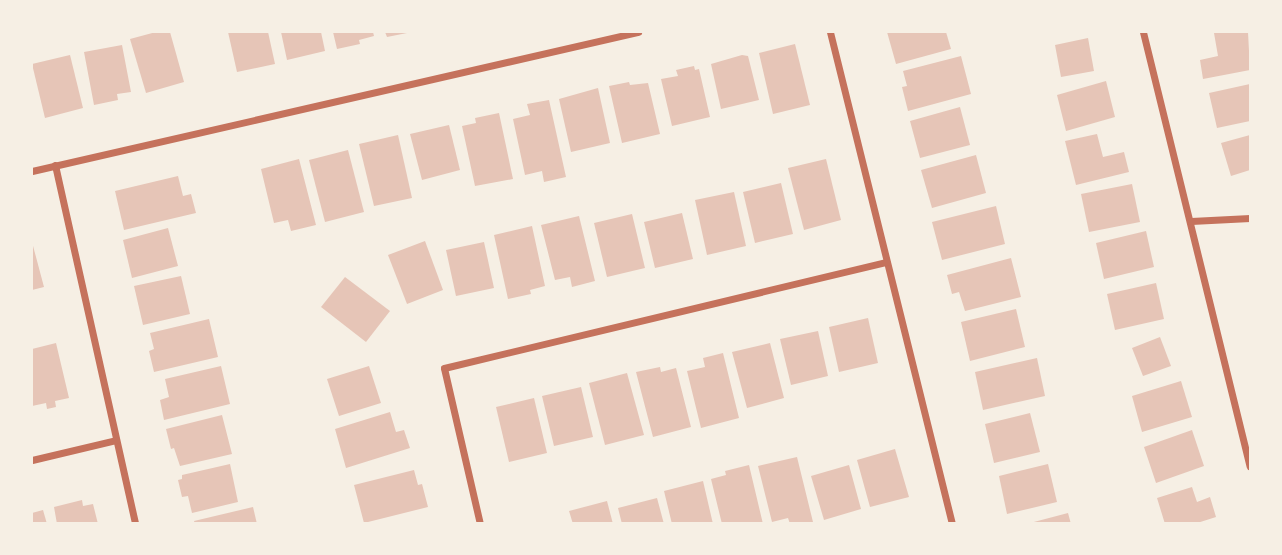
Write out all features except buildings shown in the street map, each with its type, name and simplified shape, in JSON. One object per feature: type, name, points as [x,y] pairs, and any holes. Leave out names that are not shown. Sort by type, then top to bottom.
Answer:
[{"type":"street","points":[[32,170],[638,32]]},
{"type":"street","points":[[830,32],[952,523]]},
{"type":"street","points":[[1143,32],[1251,466]]},
{"type":"street","points":[[55,165],[135,523]]},
{"type":"street","points":[[1191,221],[1251,218]]},
{"type":"street","points":[[480,523],[444,368],[886,262]]},
{"type":"street","points":[[32,460],[116,440]]}]
